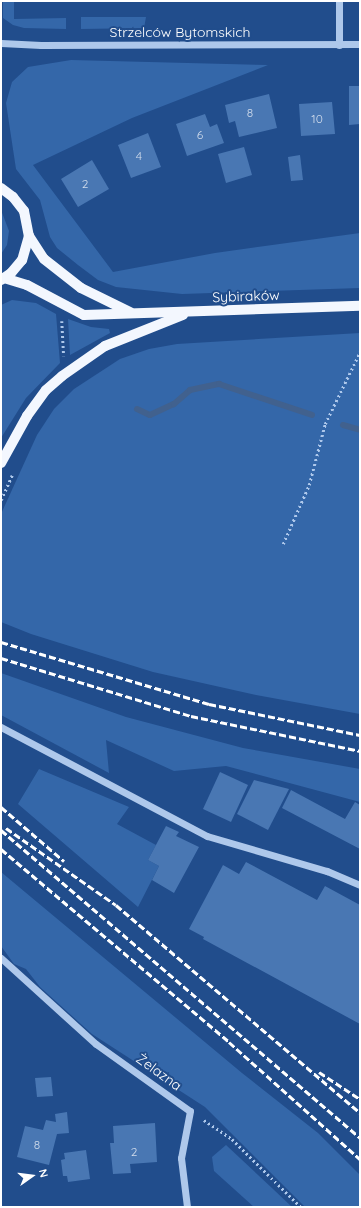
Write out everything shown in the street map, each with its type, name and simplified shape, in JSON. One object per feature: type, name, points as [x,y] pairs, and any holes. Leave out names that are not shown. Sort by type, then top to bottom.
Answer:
[{"type":"main road","points":[[1,188],[13,197],[24,211],[29,236],[22,260],[2,279]]},
{"type":"main road","name":"Sybiraków","points":[[29,236],[40,255],[81,288],[93,296],[132,313]]},
{"type":"main road","name":"Sybiraków","points":[[2,279],[27,286],[84,314],[189,313],[360,306]]},
{"type":"main road","points":[[1,463],[35,404],[67,372],[105,346],[189,313]]},
{"type":"street","points":[[339,1],[339,45]]},
{"type":"street","name":"Strzelców Bytomskich","points":[[1,43],[29,45],[360,44]]},
{"type":"street","points":[[1,727],[207,836],[327,871],[360,885]]},
{"type":"street","name":"Żelazna","points":[[1,958],[96,1044],[190,1111]]},
{"type":"street","points":[[187,1207],[181,1158],[190,1111]]},
{"type":"path","points":[[62,317],[64,358],[67,362]]},
{"type":"path","points":[[283,544],[309,485],[325,424],[360,352]]},
{"type":"path","points":[[1,500],[13,472]]},
{"type":"path","points":[[190,1111],[232,1139],[301,1207]]},
{"type":"shaded area","points":[[3,1],[14,1],[14,19],[66,18],[66,29],[24,28],[13,25],[3,18]]},
{"type":"shaded area","points":[[81,17],[146,17],[144,28],[81,29]]},
{"type":"shaded area","points":[[71,60],[268,65],[132,118],[33,165],[113,272],[215,253],[360,233],[360,288],[182,294],[116,287],[98,280],[78,265],[57,248],[50,237],[40,200],[16,169],[6,103],[12,82],[28,67]]},
{"type":"shaded area","points":[[1,210],[9,231],[7,245],[1,254]]},
{"type":"shaded area","points":[[12,300],[36,303],[56,314],[60,363],[26,398],[1,438],[1,305]]},
{"type":"shaded area","points":[[68,319],[91,327],[109,329],[110,333],[70,355]]},
{"type":"shaded area","points":[[360,333],[360,714],[256,695],[153,672],[31,634],[1,622],[1,514],[37,435],[54,409],[74,389],[120,359],[149,349],[177,344]]},
{"type":"shaded area","points":[[1,673],[126,717],[243,748],[360,769],[360,802],[226,766],[174,771],[106,740],[109,773],[1,715]]},
{"type":"shaded area","points":[[39,769],[129,807],[117,824],[156,845],[148,860],[159,866],[138,907],[18,804]]},
{"type":"shaded area","points":[[1,872],[242,1073],[318,1133],[360,1175],[360,1207],[305,1207],[205,1107],[92,1034],[40,987],[26,969],[14,964],[1,946]]},
{"type":"shaded area","points":[[226,1145],[292,1207],[254,1207],[214,1171],[212,1157]]},
{"type":"building","points":[[349,86],[360,86],[360,124],[349,125]]},
{"type":"building","points":[[269,94],[277,128],[239,137],[235,121],[229,123],[225,105]]},
{"type":"building","points":[[332,102],[335,134],[301,136],[299,104]]},
{"type":"building","points":[[205,114],[210,127],[217,124],[224,143],[187,156],[176,124]]},
{"type":"building","points":[[148,133],[161,167],[131,178],[118,145]]},
{"type":"building","points":[[244,147],[252,175],[226,183],[218,154]]},
{"type":"building","points":[[300,155],[303,180],[291,181],[288,157]]},
{"type":"building","points":[[92,160],[109,189],[78,207],[61,179]]},
{"type":"building","points":[[220,772],[248,785],[231,822],[203,809]]},
{"type":"building","points":[[254,780],[289,789],[268,830],[237,814]]},
{"type":"building","points":[[291,790],[345,819],[355,802],[360,805],[360,849],[282,808]]},
{"type":"building","points":[[166,826],[179,832],[176,836],[199,847],[174,893],[152,880],[159,866],[148,860]]},
{"type":"building","points":[[246,862],[317,900],[325,886],[360,905],[360,1024],[203,939],[204,937],[189,929],[223,865],[239,874]]},
{"type":"building","points":[[51,1077],[53,1096],[37,1097],[35,1078]]},
{"type":"building","points":[[67,1112],[69,1133],[57,1134],[49,1165],[17,1157],[25,1126],[43,1130],[46,1120],[56,1122],[55,1114]]},
{"type":"building","points":[[155,1123],[157,1162],[130,1164],[131,1173],[113,1174],[110,1143],[114,1143],[113,1126]]},
{"type":"building","points":[[86,1150],[90,1179],[68,1182],[67,1176],[63,1176],[61,1160],[65,1159],[64,1153]]},
{"type":"waterway","points":[[137,409],[150,415],[174,404],[190,390],[219,384],[312,415]]},
{"type":"waterway","points":[[343,425],[360,430]]},
{"type":"railway","points":[[1,642],[209,704],[360,735]]},
{"type":"railway","points":[[1,658],[191,716],[360,751]]},
{"type":"railway","points":[[1,807],[64,861]]},
{"type":"railway","points":[[6,828],[116,905],[360,1113]]},
{"type":"railway","points":[[1,830],[360,1138]]},
{"type":"railway","points":[[1,849],[229,1042],[360,1159]]},
{"type":"railway","points":[[319,1072],[360,1099]]}]
